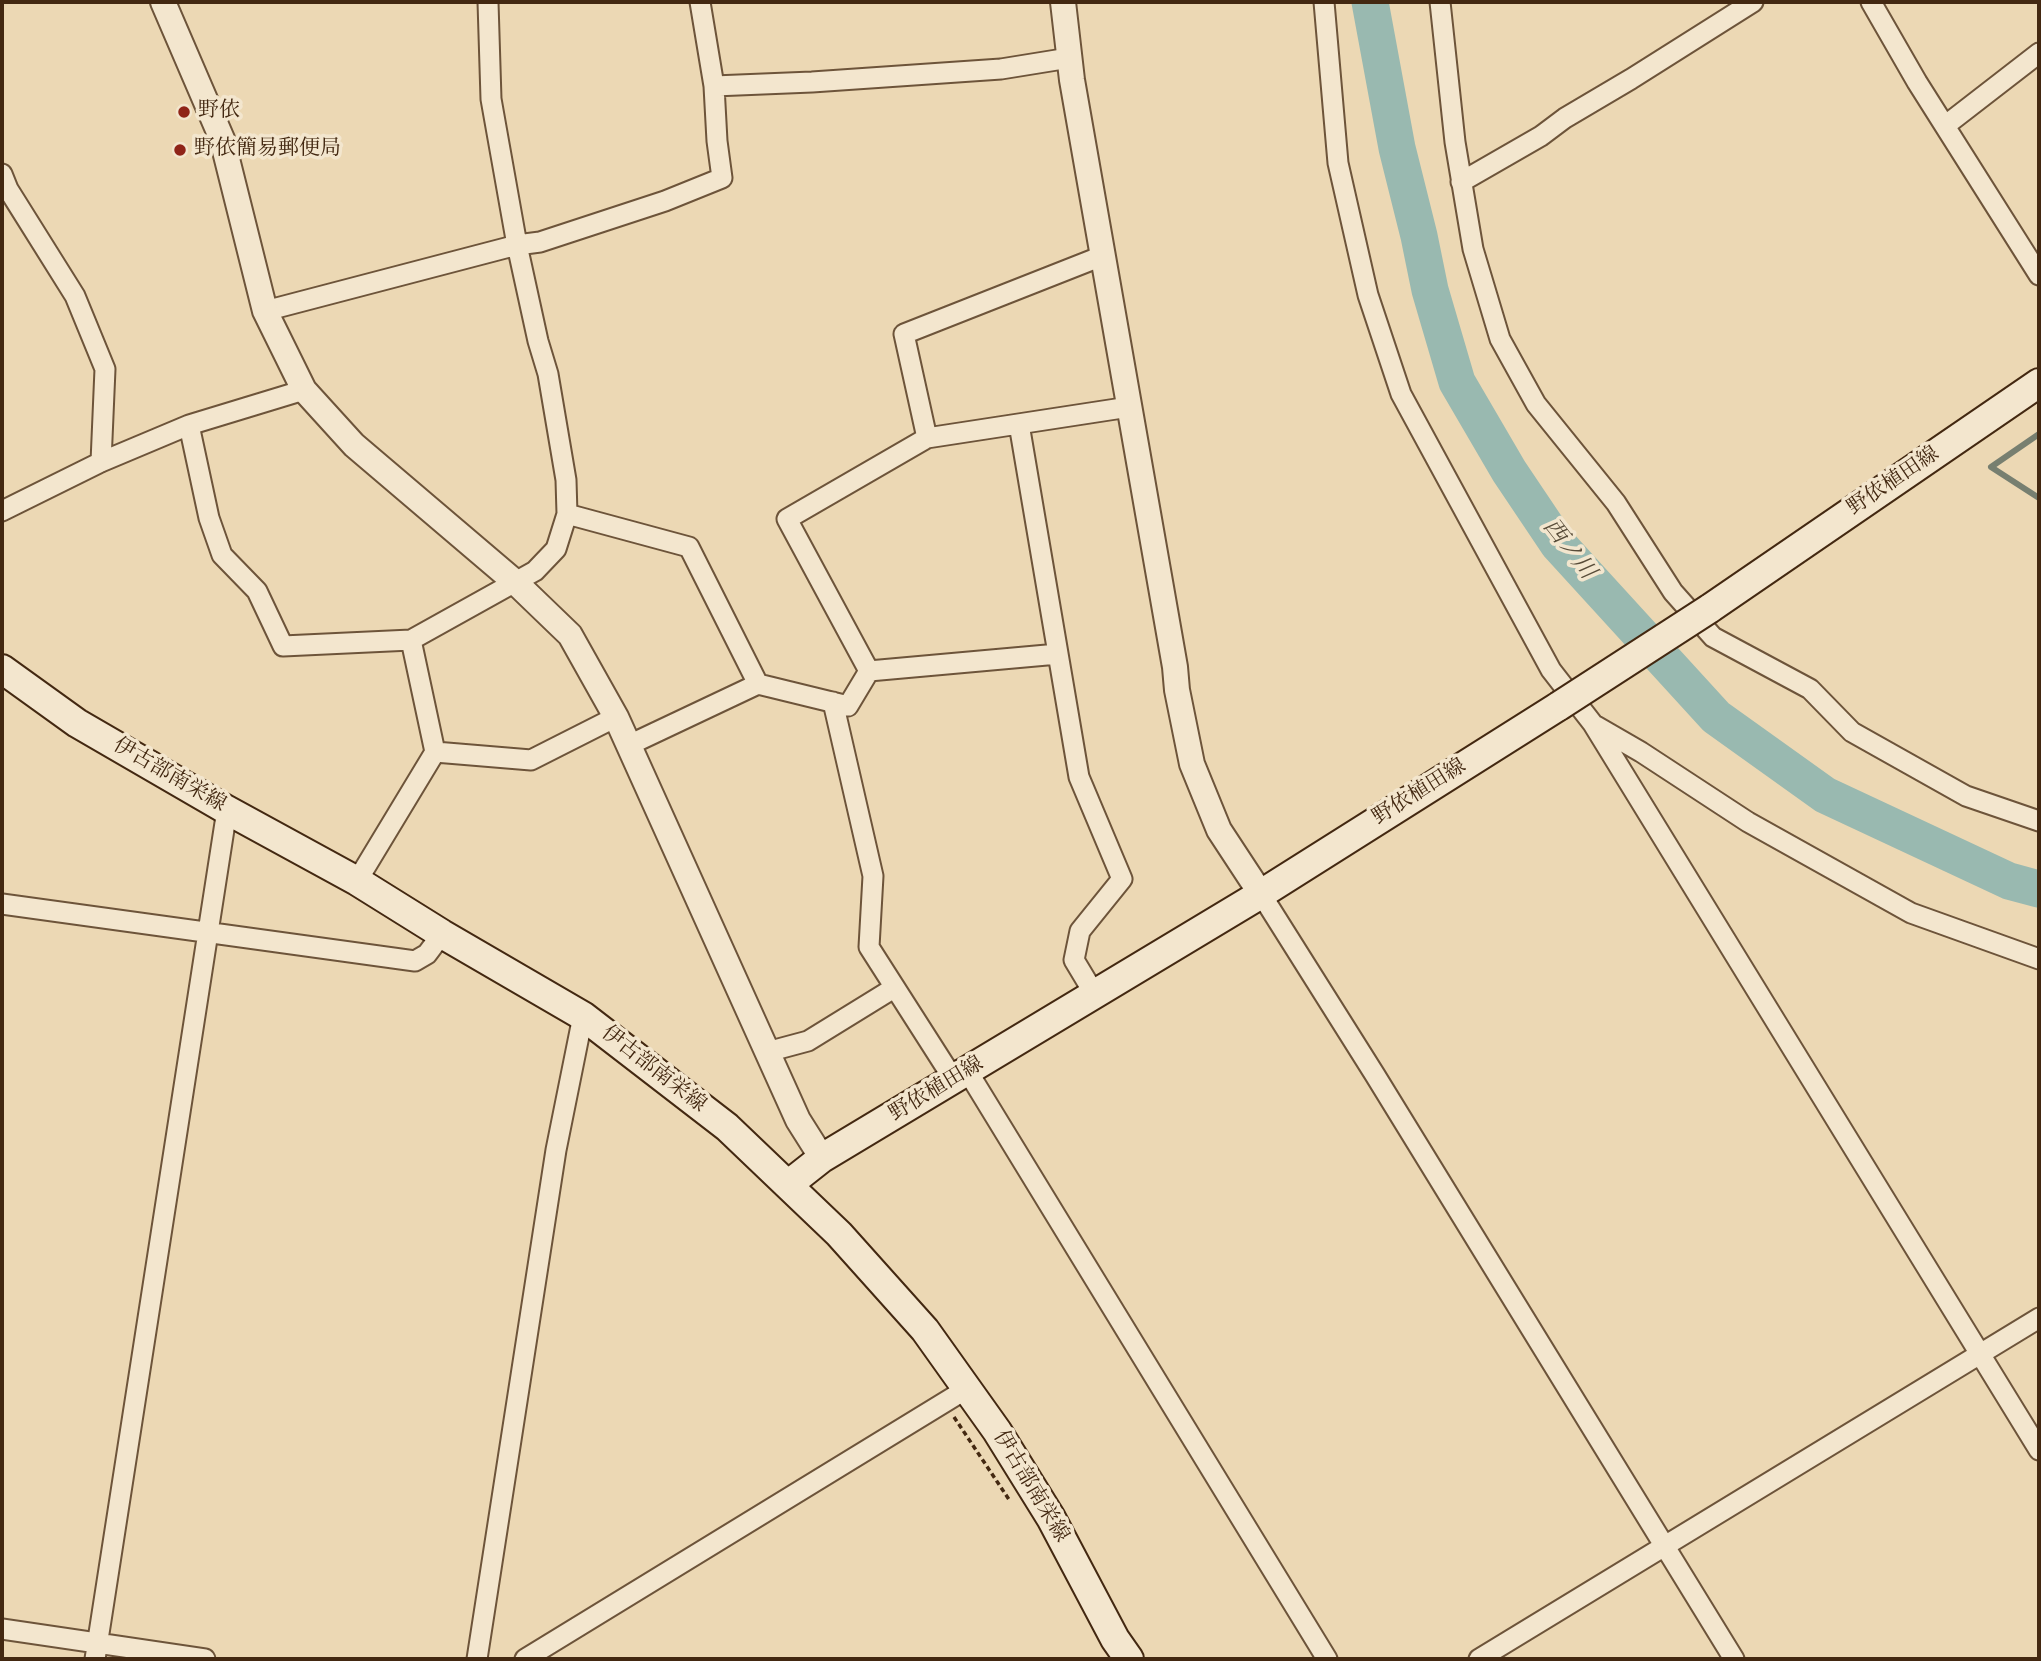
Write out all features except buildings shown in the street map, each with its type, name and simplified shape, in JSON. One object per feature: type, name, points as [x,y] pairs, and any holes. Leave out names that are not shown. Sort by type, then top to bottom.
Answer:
[{"type":"main road","name":"野依植田線","points":[[789,1184],[822,1158],[1261,894],[1559,706],[1709,609],[2039,383]]},
{"type":"main road","name":"伊古部南栄線","points":[[2,669],[77,723],[357,881],[583,1016],[727,1127],[789,1184],[925,1330],[968,1388],[1051,1518],[1115,1639],[1129,1659]]},
{"type":"street","points":[[163,2],[222,139],[265,311],[304,390],[354,445],[514,582],[570,635],[616,717],[798,1120],[822,1158]]},
{"type":"street","points":[[189,425],[209,518],[222,555],[257,591],[283,646],[411,640],[535,571],[556,549],[567,514],[565,480],[548,374],[517,245],[491,99],[488,2]]},
{"type":"street","points":[[265,311],[517,245],[540,242],[665,201],[722,178],[714,86],[700,2]]},
{"type":"street","points":[[1063,2],[1069,58],[1102,256],[1192,764],[1219,830],[1375,1075],[1734,1659]]},
{"type":"street","points":[[1324,2],[1338,163],[1368,295],[1401,394],[1551,670],[1593,724],[2039,1450]]},
{"type":"street","points":[[1440,2],[1455,142],[1473,249],[1500,339],[1536,404],[1616,503],[1674,592],[1713,637],[1810,689],[1852,732],[1966,796],[2039,821]]},
{"type":"street","points":[[1461,182],[1541,136],[1565,118],[1754,2]]},
{"type":"street","points":[[1871,2],[2039,275]]},
{"type":"street","points":[[1946,125],[2039,53]]},
{"type":"street","points":[[714,86],[1001,69],[1069,58]]},
{"type":"street","points":[[2,174],[8,189],[75,296],[105,369],[101,462]]},
{"type":"street","points":[[927,438],[904,334],[1102,256]]},
{"type":"street","points":[[2,511],[101,462],[189,425],[304,390]]},
{"type":"street","points":[[869,671],[787,519],[927,438],[1129,407]]},
{"type":"street","points":[[1019,424],[1079,777],[1122,879],[1080,931],[1074,960],[1095,995]]},
{"type":"street","points":[[567,514],[689,547],[758,684]]},
{"type":"street","points":[[357,881],[435,752],[411,640]]},
{"type":"street","points":[[869,671],[1058,654]]},
{"type":"street","points":[[629,745],[758,684],[848,706],[869,671]]},
{"type":"street","points":[[833,702],[873,876],[869,947],[894,988],[961,1076],[1327,1659]]},
{"type":"street","points":[[435,752],[531,760],[616,717]]},
{"type":"street","points":[[1593,724],[1748,822],[1911,913],[2039,959]]},
{"type":"street","points":[[96,1651],[227,810]]},
{"type":"street","points":[[2,904],[415,961],[427,954],[442,934]]},
{"type":"street","points":[[767,1052],[808,1041],[894,988]]},
{"type":"street","points":[[477,1659],[556,1150],[583,1016]]},
{"type":"street","points":[[1479,1659],[2039,1318]]},
{"type":"street","points":[[525,1659],[968,1388]]},
{"type":"street","points":[[2,1629],[96,1651],[205,1659]]},
{"type":"waterway","name":"西ノ川","points":[[1370,2],[1397,148],[1430,290],[1457,382],[1509,471],[1558,544],[1716,717],[1825,795],[2009,881],[2039,889]]},
{"type":"waterway","points":[[2039,434],[1991,467],[2039,498]]},
{"type":"place","name":"野依","points":[[184,112]]},
{"type":"place","name":"野依簡易郵便局","points":[[180,150]]}]
